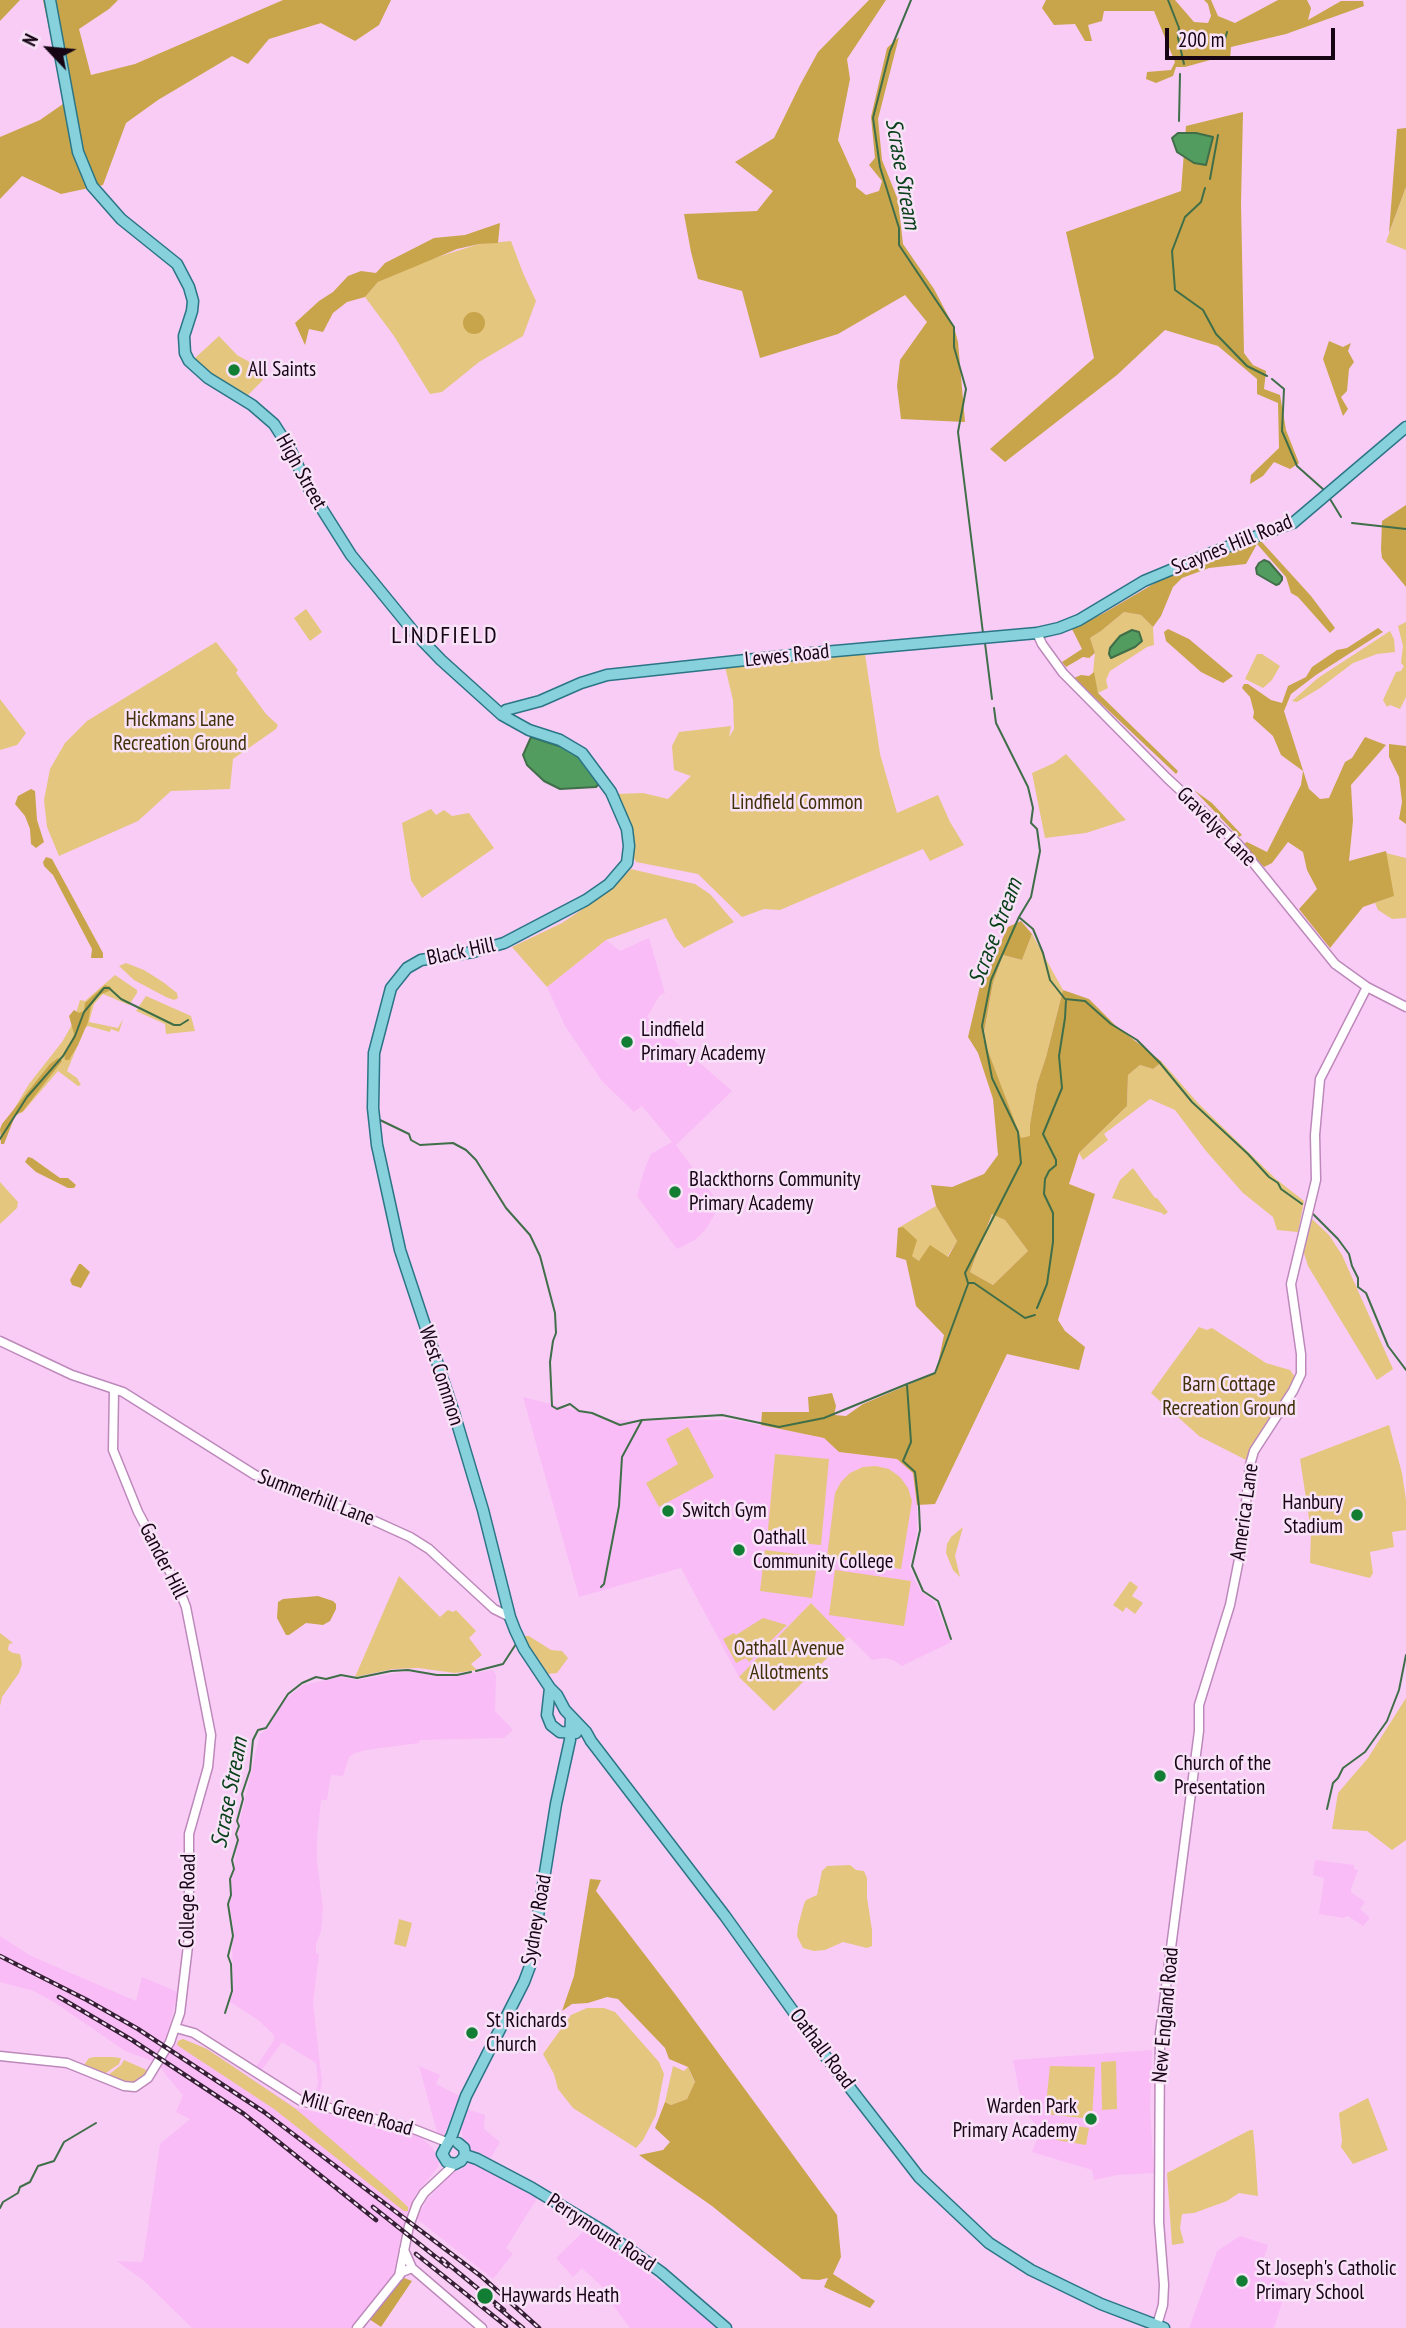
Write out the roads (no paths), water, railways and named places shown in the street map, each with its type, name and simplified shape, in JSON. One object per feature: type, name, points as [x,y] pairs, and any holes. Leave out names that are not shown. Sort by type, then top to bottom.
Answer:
[{"type":"main road","name":"High Street","points":[[50,0],[78,152],[92,186],[121,219],[179,268],[193,300],[184,336],[185,353],[189,361],[208,378],[252,405],[274,424],[290,449],[308,487],[351,555],[413,631],[441,660],[502,715],[529,730],[560,740],[582,753],[611,792],[620,811],[627,829],[627,863]]},
{"type":"main road","name":"Scaynes Hill Road","points":[[1079,620],[1144,581],[1293,523],[1406,427]]},
{"type":"main road","name":"Lewes Road","points":[[502,715],[506,710],[540,701],[581,682],[607,675],[1037,633],[1079,620]]},
{"type":"main road","name":"Black Hill","points":[[374,1054],[391,988],[407,968],[421,960],[473,952],[519,936],[586,900],[609,884],[627,863]]},
{"type":"main road","name":"West Common","points":[[374,1054],[373,1108],[377,1145],[400,1250],[427,1326],[472,1474],[510,1617],[524,1648],[557,1695],[567,1725]]},
{"type":"main road","points":[[550,1688],[548,1712],[551,1725],[567,1725]]},
{"type":"main road","points":[[548,1712],[555,1707],[567,1725]]},
{"type":"main road","name":"Oathall Road","points":[[567,1725],[586,1732],[588,1740],[725,1916],[829,2061],[919,2177],[989,2243],[1031,2270],[1101,2304],[1161,2327]]},
{"type":"main road","name":"Sydney Road","points":[[443,2157],[454,2143],[457,2121],[466,2096],[530,1966],[567,1747],[567,1725]]},
{"type":"main road","points":[[567,1747],[577,1739],[588,1740]]},
{"type":"main road","points":[[443,2157],[455,2164],[461,2161],[465,2155],[464,2148],[454,2143]]},
{"type":"main road","name":"Perrymount Road","points":[[465,2155],[531,2188],[605,2232],[661,2272],[726,2328]]},
{"type":"street","name":"Gravelye Lane","points":[[1037,633],[1063,673],[1238,845],[1335,964],[1367,987],[1406,1007]]},
{"type":"street","name":"America Lane","points":[[1199,1705],[1230,1605],[1241,1549],[1250,1465],[1254,1451],[1301,1374],[1301,1354],[1291,1284],[1316,1180],[1315,1135],[1320,1079],[1367,987]]},
{"type":"street","name":"Summerhill Lane","points":[[0,1341],[72,1375],[132,1396],[243,1469],[346,1508],[421,1543],[450,1566],[494,1609],[510,1617]]},
{"type":"street","name":"Gander Hill","points":[[114,1390],[113,1450],[138,1511],[186,1607],[211,1735]]},
{"type":"street","name":"New England Road","points":[[1161,2327],[1164,2285],[1159,2222],[1160,2032],[1199,1731],[1199,1705]]},
{"type":"street","name":"College Road","points":[[0,2056],[67,2063],[124,2086],[135,2087],[148,2078],[176,2028],[188,1954],[189,1834],[208,1767],[211,1735]]},
{"type":"street","name":"Mill Green Road","points":[[176,2028],[194,2033],[301,2101],[400,2124],[430,2137],[454,2143]]},
{"type":"street","name":"Mill Green Road","points":[[430,2137],[443,2157]]},
{"type":"street","points":[[439,2178],[443,2157]]},
{"type":"street","points":[[399,2276],[417,2204],[424,2193],[455,2164]]},
{"type":"street","points":[[404,2250],[412,2268],[482,2328]]},
{"type":"street","points":[[356,2328],[399,2276],[412,2268]]},
{"type":"waterway","name":"Scrase Stream","points":[[911,0],[890,51],[873,118],[880,167],[899,228],[899,245],[954,327],[954,347],[966,389],[958,432],[983,633]]},
{"type":"waterway","points":[[1168,0],[1179,28],[1178,38],[1184,64]]},
{"type":"waterway","points":[[1224,43],[1227,32]]},
{"type":"waterway","points":[[1179,121],[1180,74]]},
{"type":"waterway","points":[[1210,179],[1218,135]]},
{"type":"waterway","points":[[1205,188],[1201,202],[1185,217],[1172,251],[1175,290],[1203,310],[1216,334],[1247,366],[1267,376]]},
{"type":"waterway","points":[[1272,379],[1284,389],[1282,431],[1297,466],[1324,490]]},
{"type":"waterway","points":[[1330,499],[1341,517]]},
{"type":"waterway","points":[[1352,523],[1406,529]]},
{"type":"waterway","name":"Scrase Stream","points":[[985,643],[992,699]]},
{"type":"waterway","name":"Scrase Stream","points":[[968,1283],[965,1273],[1021,1163],[1018,1132],[992,1078],[982,1026],[991,980],[1019,917],[1031,897],[1040,851],[1037,829],[1031,823],[1033,808],[1028,787],[996,723],[994,708]]},
{"type":"waterway","points":[[1020,918],[1033,929],[1050,980],[1065,999],[1085,1001],[1111,1024],[1137,1040],[1192,1102],[1278,1183],[1281,1189],[1302,1204]]},
{"type":"waterway","points":[[0,1139],[27,1097],[63,1056],[75,1036],[84,1012],[104,988],[109,988],[121,999],[174,1025],[188,1020]]},
{"type":"waterway","points":[[1037,1308],[1047,1284],[1053,1242],[1053,1213],[1044,1194],[1045,1179],[1056,1165],[1043,1134],[1062,1088],[1059,1056],[1066,1000]]},
{"type":"waterway","points":[[380,1120],[409,1134],[411,1140],[420,1145],[453,1143],[466,1150],[476,1160],[506,1208],[530,1235],[540,1256],[555,1313],[556,1333],[550,1362],[552,1406],[557,1409],[570,1404],[579,1411],[592,1413],[620,1425],[642,1420]]},
{"type":"waterway","points":[[1312,1213],[1349,1254],[1358,1278],[1358,1287],[1366,1293],[1388,1346],[1406,1370]]},
{"type":"waterway","points":[[968,1283],[974,1283],[1025,1318],[1035,1315]]},
{"type":"waterway","name":"Scrase Stream","points":[[601,1587],[604,1584],[619,1506],[622,1457],[642,1420],[722,1415],[779,1427],[824,1418],[935,1373],[968,1284]]},
{"type":"waterway","points":[[907,1385],[911,1442],[903,1461],[915,1472],[920,1530],[912,1566],[923,1591],[938,1601],[951,1639]]},
{"type":"waterway","name":"Scrase Stream","points":[[476,1671],[503,1664],[516,1644]]},
{"type":"waterway","points":[[1327,1809],[1333,1783],[1343,1768],[1365,1752],[1387,1721],[1399,1690],[1406,1655]]},
{"type":"waterway","name":"Scrase Stream","points":[[225,2013],[232,1991],[228,1956],[233,1936],[228,1904],[231,1895],[230,1879],[234,1869],[232,1860],[238,1840],[237,1821],[242,1794],[250,1770],[253,1740],[258,1730],[266,1728],[288,1694],[302,1683],[316,1677],[326,1679],[341,1675],[357,1678],[408,1670],[437,1675],[471,1672]]},
{"type":"waterway","points":[[0,2208],[3,2202],[18,2193],[20,2187],[30,2182],[38,2166],[54,2161],[64,2142],[96,2123]]},
{"type":"railway","points":[[0,1956],[138,2029],[264,2112],[482,2277],[539,2328]]},
{"type":"railway","points":[[59,1997],[132,2040],[244,2114],[376,2220]]},
{"type":"railway","points":[[373,2207],[447,2266]]},
{"type":"railway","points":[[416,2254],[506,2326]]},
{"type":"railway","points":[[442,2259],[504,2310]]},
{"type":"railway","points":[[496,2306],[523,2328]]},
{"type":"place","name":"All Saints","points":[[234,370]]},
{"type":"place","name":"Lindfield Primary Academy","points":[[627,1042]]},
{"type":"place","name":"Blackthorns Community Primary Academy","points":[[675,1192]]},
{"type":"place","name":"Switch Gym","points":[[668,1511]]},
{"type":"place","name":"Hanbury Stadium","points":[[1357,1515]]},
{"type":"place","name":"Oathall Community College","points":[[739,1550]]},
{"type":"place","name":"Church of the Presentation","points":[[1160,1776]]},
{"type":"place","name":"St Richards Church","points":[[472,2033]]},
{"type":"place","name":"Warden Park Primary Academy","points":[[1091,2119]]},
{"type":"place","name":"St Joseph's Catholic Primary School","points":[[1242,2281]]},
{"type":"place","name":"Haywards Heath","points":[[485,2296]]},
{"type":"district","name":"LINDFIELD","points":[[445,636]]},
{"type":"park label","name":"Hickmans Lane Recreation Ground","points":[[180,732]]},
{"type":"park label","name":"Lindfield Common","points":[[797,803]]},
{"type":"park label","name":"Barn Cottage Recreation Ground","points":[[1229,1397]]},
{"type":"park label","name":"Oathall Avenue Allotments","points":[[789,1661]]}]
